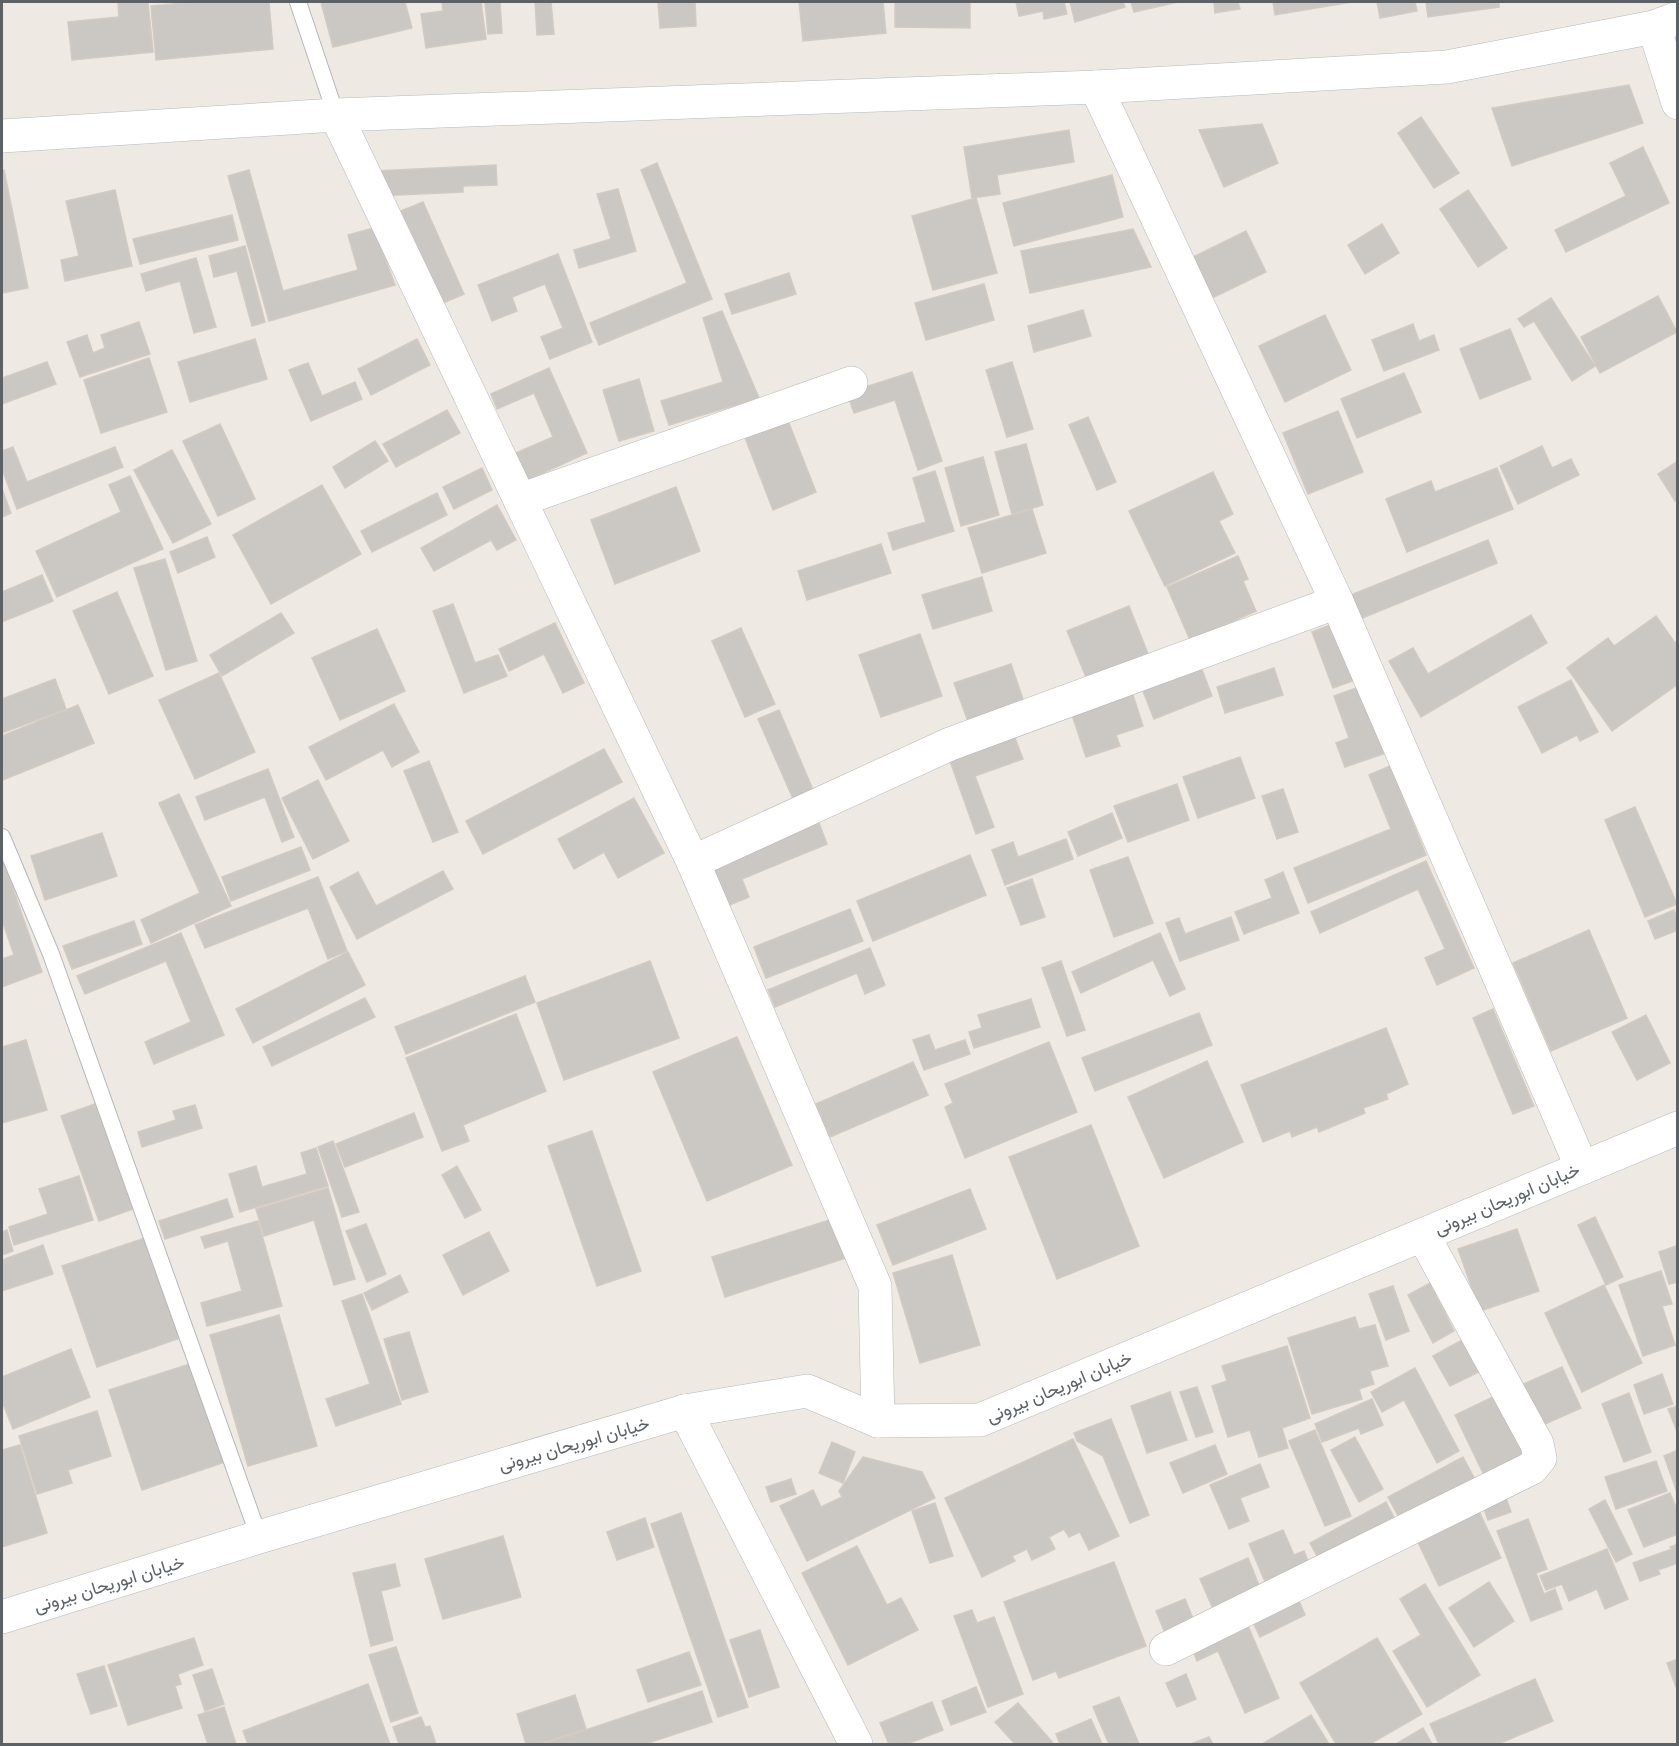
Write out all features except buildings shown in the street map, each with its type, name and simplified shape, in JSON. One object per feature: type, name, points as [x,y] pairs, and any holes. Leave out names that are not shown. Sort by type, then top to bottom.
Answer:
[{"type":"street","points":[[2,136],[336,115],[1096,87],[1447,67],[1666,22],[1677,103]]},
{"type":"street","points":[[1096,87],[1337,602],[1582,1168]]},
{"type":"street","points":[[336,115],[693,861],[875,1286],[878,1421]]},
{"type":"street","points":[[520,500],[850,383]]},
{"type":"street","points":[[693,861],[950,744],[1337,602]]},
{"type":"street","name":"خیابان ابوریحان بیرونی","points":[[2,1617],[259,1537],[685,1411],[807,1391],[878,1421],[980,1420],[1677,1128]]},
{"type":"street","points":[[1166,1648],[1532,1468],[1540,1458],[1537,1444],[1423,1234]]},
{"type":"street","points":[[685,1411],[856,1744]]},
{"type":"lane","points":[[298,2],[336,115]]},
{"type":"lane","points":[[2,837],[51,954],[259,1537]]}]
